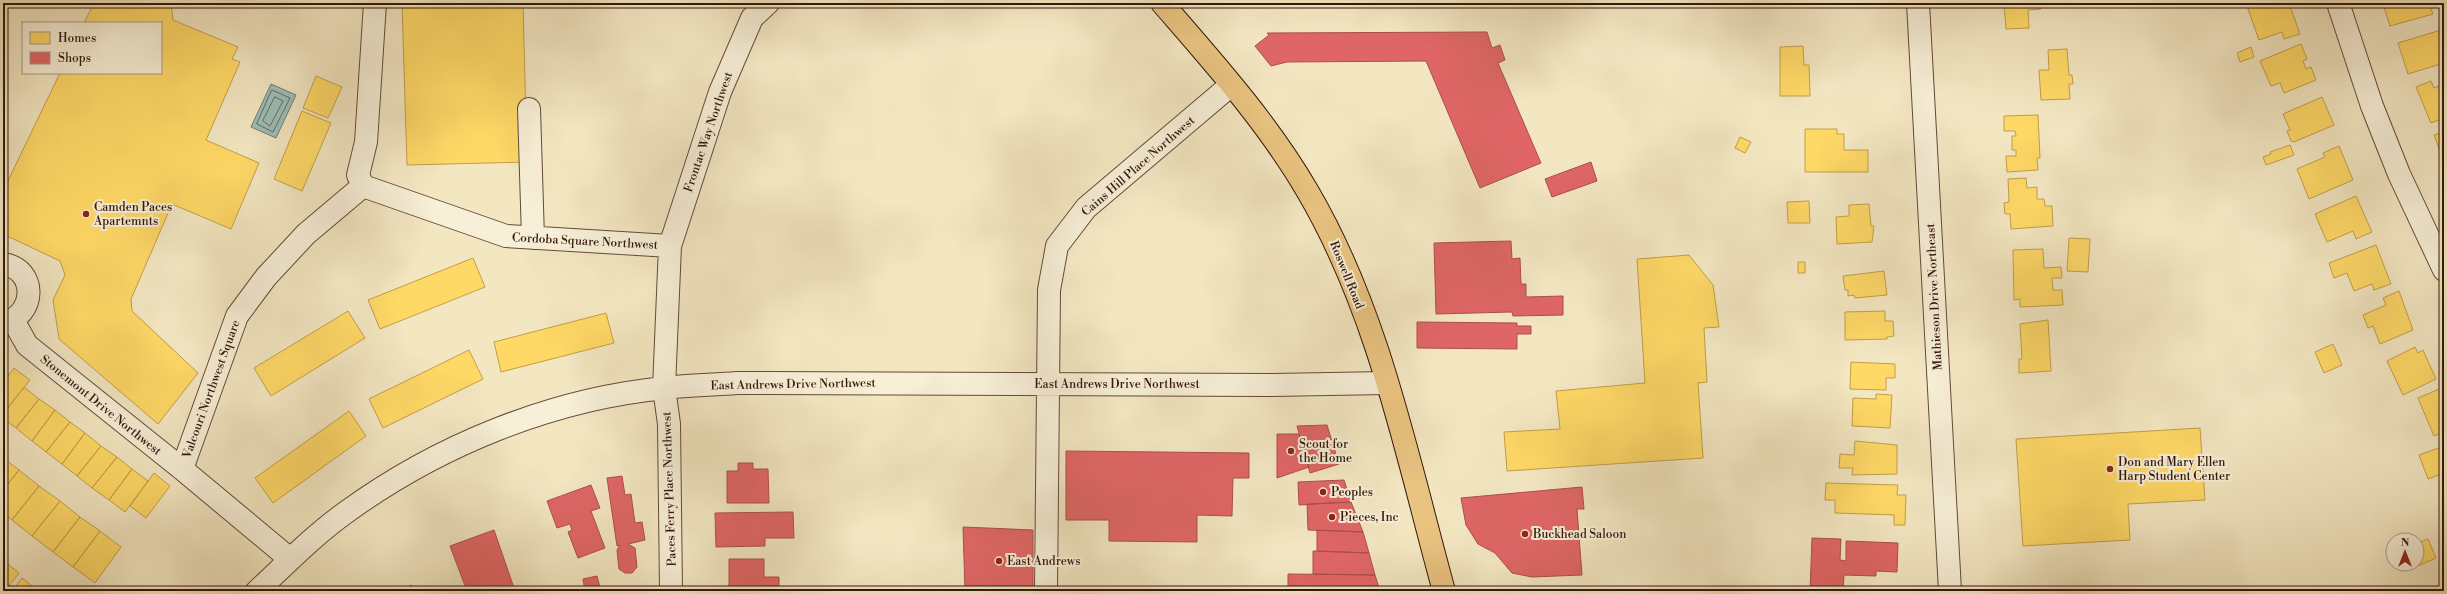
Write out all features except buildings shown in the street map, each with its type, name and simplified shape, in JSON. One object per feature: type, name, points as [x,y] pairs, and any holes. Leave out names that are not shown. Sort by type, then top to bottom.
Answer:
[{"type":"main road","name":"Roswell Road","points":[[1162,3],[1231,85],[1281,150],[1319,214],[1359,303],[1386,383],[1444,591]]},
{"type":"street","points":[[363,186],[358,175],[366,142],[375,3]]},
{"type":"street","name":"Frontac Way Northwest","points":[[664,388],[670,246],[720,92],[752,18],[768,3]]},
{"type":"street","name":"Mathieson Drive Northeast","points":[[1918,3],[1950,591]]},
{"type":"street","points":[[2338,3],[2372,106],[2399,174],[2444,270]]},
{"type":"street","name":"Cains Hill Place Northwest","points":[[1046,591],[1049,290],[1058,246],[1086,208],[1231,85]]},
{"type":"street","points":[[529,109],[533,238]]},
{"type":"street","name":"Cordoba Square Northwest","points":[[363,186],[506,236],[670,246]]},
{"type":"street","name":"Valcouri Northwest Square","points":[[182,469],[237,316],[266,277],[306,234],[363,186]]},
{"type":"street","points":[[3,264],[14,268],[21,273],[29,289],[26,307],[8,321]]},
{"type":"street","name":"Stonemont Drive Northwest","points":[[8,321],[27,345],[182,469],[290,559]]},
{"type":"street","name":"East Andrews Drive Northwest","points":[[257,591],[290,559],[345,513],[383,487],[433,459],[475,439],[529,418],[573,405],[664,388],[737,383],[1386,383]]},
{"type":"street","name":"Paces Ferry Place Northwest","points":[[664,388],[669,424],[671,591]]},
{"type":"water","points":[[271,84],[296,95],[276,138],[251,127]]},
{"type":"place","name":"Camden Paces Apartemnts","points":[[86,214]]},
{"type":"place","name":"Scout for the Home","points":[[1291,451]]},
{"type":"place","name":"Don and Mary Ellen Harp Student Center","points":[[2110,469]]},
{"type":"place","name":"Peoples","points":[[1323,492]]},
{"type":"place","name":"Pieces, Inc","points":[[1332,517]]},
{"type":"place","name":"Buckhead Saloon","points":[[1525,534]]},
{"type":"place","name":"East Andrews","points":[[999,561]]}]
